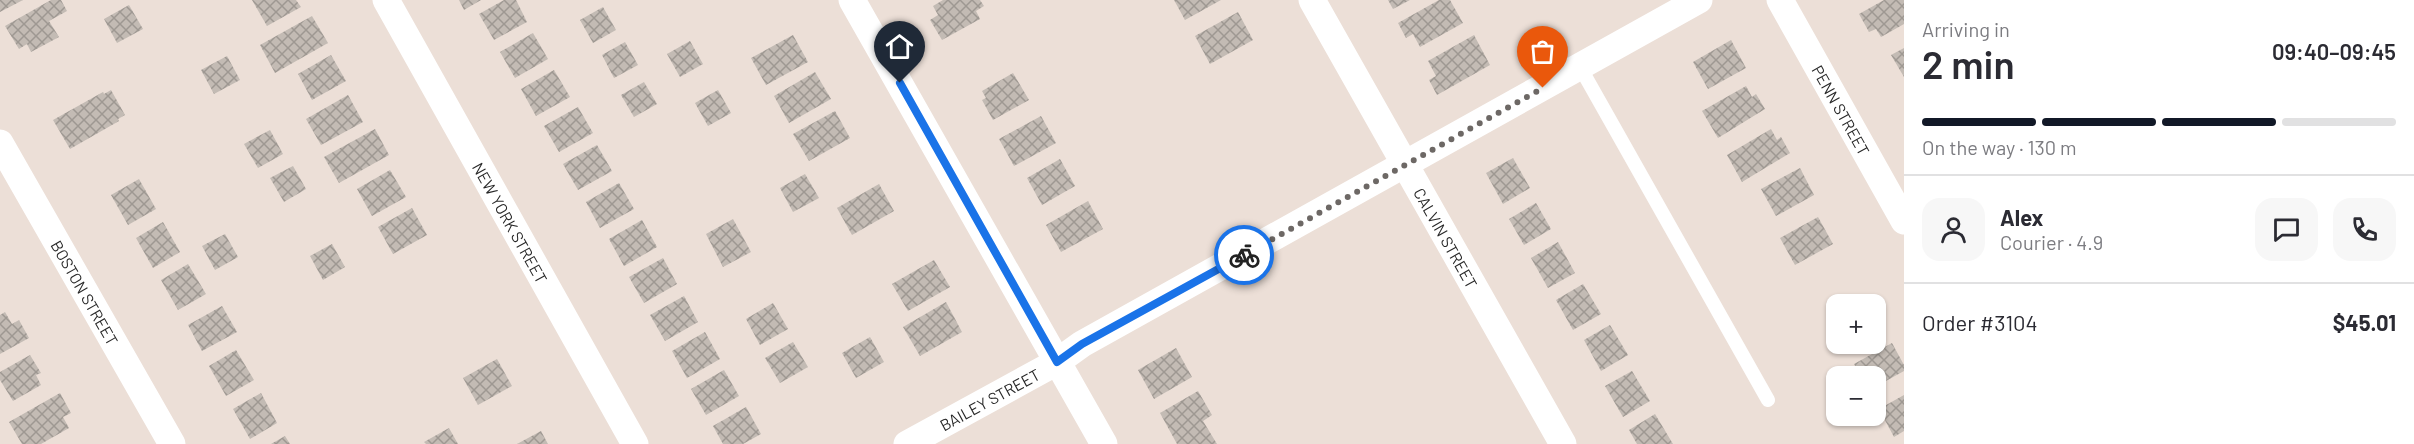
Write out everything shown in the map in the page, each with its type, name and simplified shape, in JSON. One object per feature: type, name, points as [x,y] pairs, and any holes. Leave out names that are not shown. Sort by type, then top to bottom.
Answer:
[{"type":"street","name":"NEW YORK STREET","points":[[386,0],[635,444]]},
{"type":"street","points":[[852,0],[1104,444]]},
{"type":"street","name":"CALVIN STREET","points":[[1312,0],[1563,444]]},
{"type":"street","name":"BAILEY STREET","points":[[907,444],[1057,362],[1082,344],[1699,0]]},
{"type":"street","name":"PENN STREET","points":[[1780,0],[1904,221]]},
{"type":"street","name":"BOSTON STREET","points":[[0,142],[172,444]]},
{"type":"lane","points":[[1580,67],[1768,400]]},
{"type":"building","points":[[0,0],[23,0],[0,12]]},
{"type":"building","points":[[51,0],[61,0],[67,11],[49,21],[59,37],[31,52],[27,44],[19,49],[5,26]]},
{"type":"building","points":[[252,0],[296,0],[301,7],[267,26]]},
{"type":"building","points":[[459,0],[481,0],[464,10]]},
{"type":"building","points":[[504,0],[516,0],[527,22],[494,40],[479,14]]},
{"type":"building","points":[[943,0],[980,0],[984,6],[976,11],[980,19],[942,40],[930,20],[938,15],[933,6]]},
{"type":"building","points":[[1174,0],[1221,0],[1185,20]]},
{"type":"building","points":[[1388,0],[1410,0],[1393,9]]},
{"type":"building","points":[[1439,0],[1450,0],[1463,23],[1420,47],[1413,34],[1406,38],[1398,23]]},
{"type":"building","points":[[1884,0],[1904,0],[1904,24],[1881,37],[1876,29],[1869,32],[1859,14]]},
{"type":"building","points":[[129,5],[143,29],[117,43],[104,19]]},
{"type":"building","points":[[603,7],[616,30],[593,43],[580,20]]},
{"type":"building","points":[[1238,12],[1253,40],[1210,64],[1195,36]]},
{"type":"building","points":[[312,16],[328,43],[275,73],[260,45]]},
{"type":"building","points":[[533,33],[548,59],[515,78],[500,52]]},
{"type":"building","points":[[793,35],[808,62],[766,85],[751,58]]},
{"type":"building","points":[[1474,35],[1490,65],[1437,95],[1429,80],[1436,76],[1428,61]]},
{"type":"building","points":[[1731,40],[1746,68],[1708,89],[1693,62]]},
{"type":"building","points":[[690,41],[703,64],[680,77],[667,54]]},
{"type":"building","points":[[625,42],[638,65],[614,78],[602,55]]},
{"type":"building","points":[[1904,48],[1904,77],[1891,55]]},
{"type":"building","points":[[331,55],[346,81],[312,100],[298,74]]},
{"type":"building","points":[[227,56],[240,80],[214,94],[201,70]]},
{"type":"building","points":[[554,70],[570,97],[536,116],[521,89]]},
{"type":"building","points":[[815,72],[831,99],[789,123],[774,96]]},
{"type":"building","points":[[1013,73],[1029,100],[993,120],[982,100],[986,98],[982,91]]},
{"type":"building","points":[[644,82],[657,104],[634,117],[621,95]]},
{"type":"building","points":[[1746,86],[1752,97],[1756,94],[1765,109],[1718,138],[1702,111]]},
{"type":"building","points":[[111,90],[125,115],[118,119],[119,121],[70,149],[53,120],[103,92],[104,94]]},
{"type":"building","points":[[718,90],[731,113],[708,126],[695,103]]},
{"type":"building","points":[[348,95],[363,122],[321,145],[306,119]]},
{"type":"building","points":[[578,107],[593,133],[559,152],[544,126]]},
{"type":"building","points":[[835,111],[850,138],[809,161],[793,134]]},
{"type":"building","points":[[1041,116],[1056,143],[1014,166],[999,139]]},
{"type":"building","points":[[375,129],[389,155],[339,183],[324,157]]},
{"type":"building","points":[[1771,129],[1777,140],[1781,137],[1790,153],[1742,182],[1727,155]]},
{"type":"building","points":[[270,130],[283,154],[258,168],[244,144]]},
{"type":"building","points":[[597,145],[612,171],[578,190],[563,164]]},
{"type":"building","points":[[1513,158],[1530,188],[1503,204],[1486,173]]},
{"type":"building","points":[[1060,159],[1075,186],[1042,205],[1027,178]]},
{"type":"building","points":[[293,166],[306,189],[284,202],[270,178]]},
{"type":"building","points":[[1800,168],[1814,195],[1776,216],[1761,189]]},
{"type":"building","points":[[390,170],[406,197],[372,216],[357,189]]},
{"type":"building","points":[[805,174],[819,198],[793,212],[780,188]]},
{"type":"building","points":[[139,179],[156,209],[128,225],[111,195]]},
{"type":"building","points":[[619,183],[634,209],[600,228],[586,202]]},
{"type":"building","points":[[879,184],[894,211],[852,235],[837,208]]},
{"type":"building","points":[[1088,201],[1103,229],[1061,252],[1046,225]]},
{"type":"building","points":[[1536,203],[1551,229],[1524,245],[1509,219]]},
{"type":"building","points":[[412,208],[427,235],[393,254],[378,227]]},
{"type":"building","points":[[1818,217],[1833,244],[1795,265],[1780,238]]},
{"type":"building","points":[[733,219],[751,252],[723,267],[706,234]]},
{"type":"building","points":[[642,220],[657,247],[624,266],[609,239]]},
{"type":"building","points":[[163,222],[180,252],[153,268],[136,238]]},
{"type":"building","points":[[225,234],[238,257],[215,270],[202,246]]},
{"type":"building","points":[[1558,242],[1575,273],[1548,288],[1531,258]]},
{"type":"building","points":[[332,244],[345,267],[323,280],[310,256]]},
{"type":"building","points":[[663,258],[677,284],[644,303],[629,277]]},
{"type":"building","points":[[934,260],[950,287],[908,311],[892,284]]},
{"type":"building","points":[[188,264],[206,294],[178,310],[161,280]]},
{"type":"building","points":[[1583,284],[1601,314],[1573,330],[1556,300]]},
{"type":"building","points":[[684,296],[698,322],[665,341],[650,315]]},
{"type":"building","points":[[946,302],[962,332],[920,356],[903,327]]},
{"type":"building","points":[[773,303],[788,329],[760,345],[746,319]]},
{"type":"building","points":[[222,306],[237,332],[202,351],[188,325]]},
{"type":"building","points":[[5,312],[12,324],[19,320],[29,338],[0,354],[0,315]]},
{"type":"building","points":[[1610,325],[1628,355],[1601,371],[1584,340]]},
{"type":"building","points":[[705,332],[720,359],[687,378],[672,351]]},
{"type":"building","points":[[870,337],[884,362],[856,378],[842,353]]},
{"type":"building","points":[[793,342],[808,367],[780,383],[765,358]]},
{"type":"building","points":[[1892,343],[1904,365],[1904,371],[1886,381],[1886,366],[1855,366],[1854,364],[1872,354],[1886,354],[1886,346]]},
{"type":"building","points":[[1176,348],[1192,377],[1154,399],[1138,370]]},
{"type":"building","points":[[236,350],[254,380],[226,396],[209,366]]},
{"type":"building","points":[[30,355],[41,373],[36,375],[41,385],[13,401],[0,380],[0,372]]},
{"type":"building","points":[[497,359],[512,386],[478,405],[463,378]]},
{"type":"building","points":[[724,370],[739,396],[706,415],[691,389]]},
{"type":"building","points":[[1632,371],[1650,401],[1623,417],[1605,386]]},
{"type":"building","points":[[1198,391],[1212,415],[1203,421],[1217,444],[1177,444],[1160,413]]},
{"type":"building","points":[[60,393],[71,413],[63,417],[69,428],[41,444],[22,444],[9,422]]},
{"type":"building","points":[[261,393],[277,423],[250,439],[233,409]]},
{"type":"building","points":[[1904,395],[1904,431],[1894,437],[1886,422],[1886,405]]},
{"type":"building","points":[[746,407],[761,434],[743,444],[723,444],[713,426]]},
{"type":"building","points":[[1655,414],[1673,444],[1637,444],[1629,430]]},
{"type":"building","points":[[449,428],[458,444],[426,444],[424,442]]},
{"type":"building","points":[[541,431],[548,444],[517,444]]},
{"type":"building","points":[[285,436],[290,444],[271,444]]},
{"type":"way so far","points":[[1244,255],[1543,88]]},
{"type":"route","points":[[900,83],[1057,362],[1082,344],[1244,255]]}]
